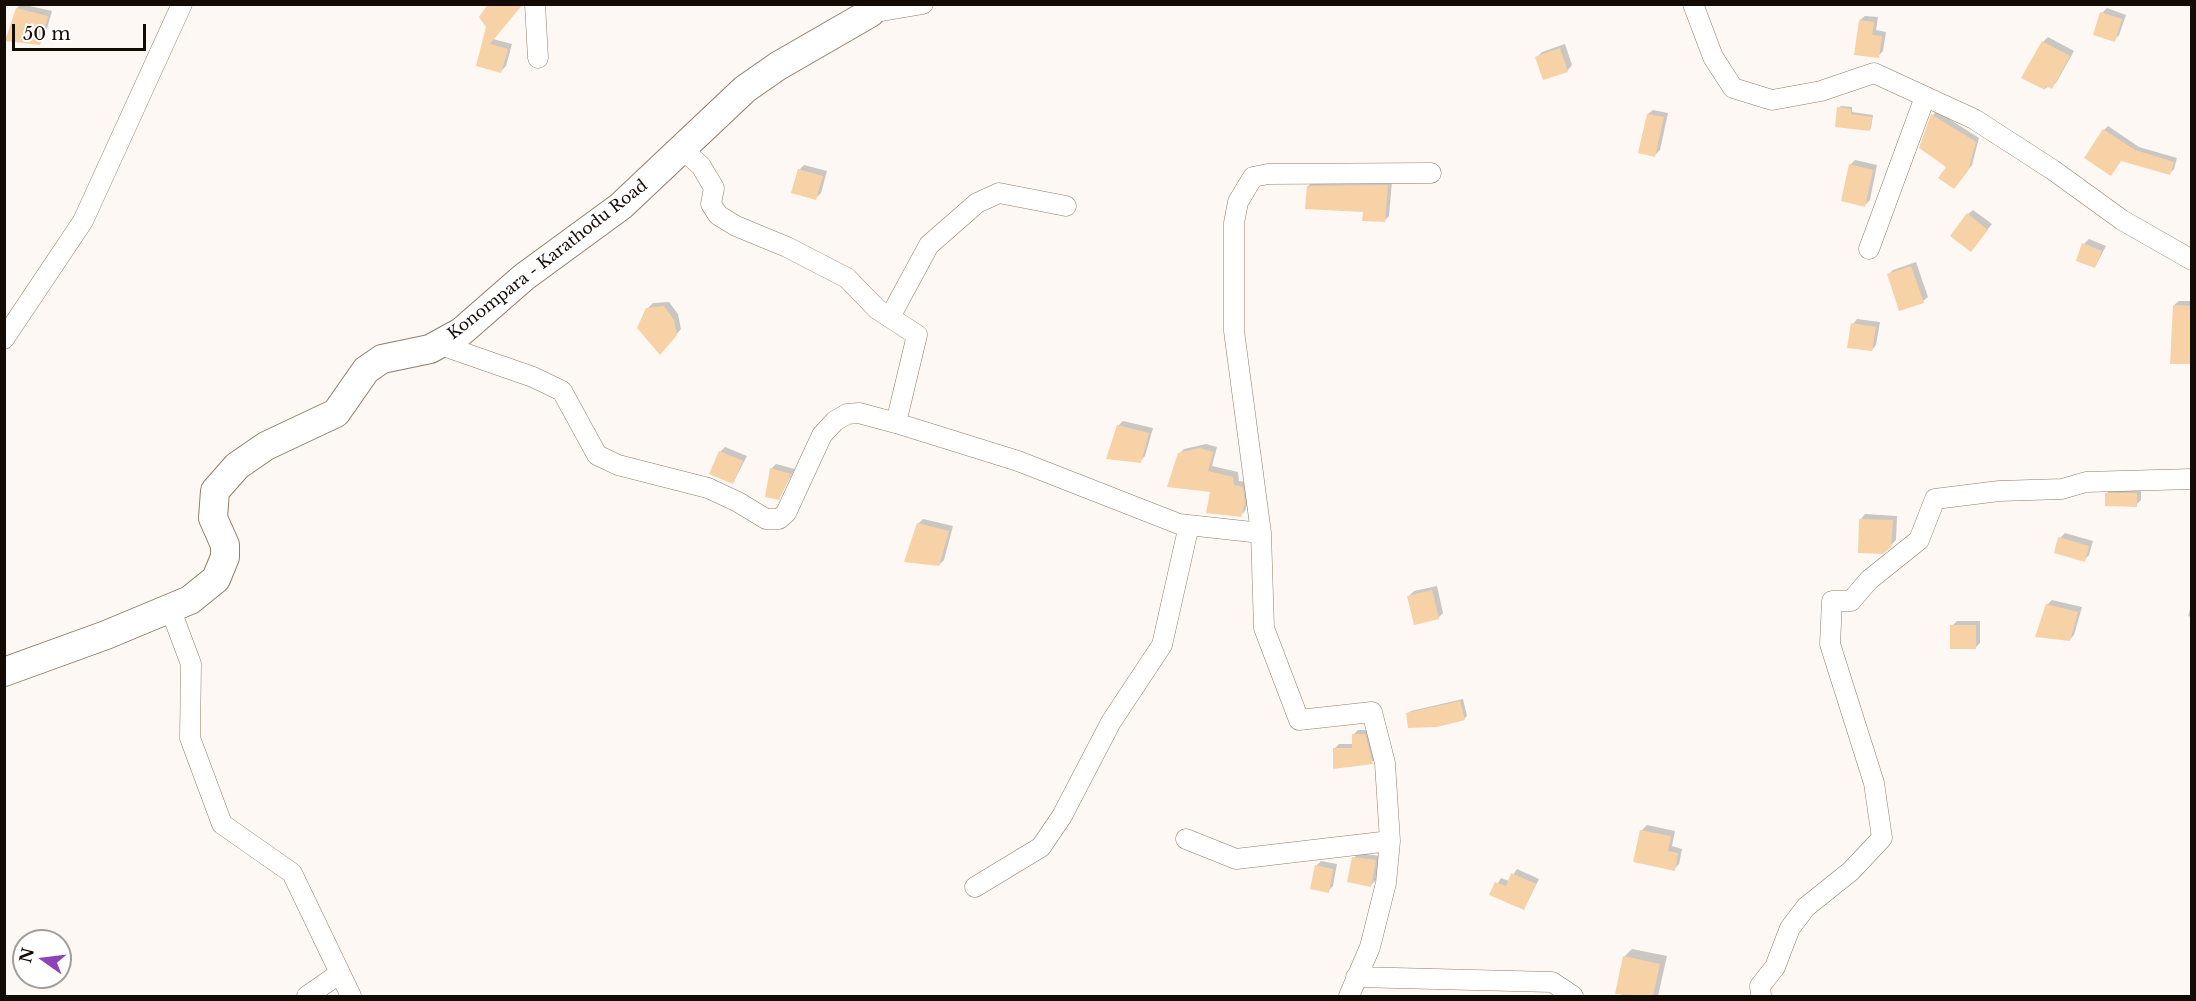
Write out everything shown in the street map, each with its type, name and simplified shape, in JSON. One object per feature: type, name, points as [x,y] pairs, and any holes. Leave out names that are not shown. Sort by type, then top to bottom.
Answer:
[{"type":"main road","name":"Konompara - Karathodu Road","points":[[4,672],[106,635],[190,600],[216,579],[225,556],[225,545],[213,518],[215,491],[237,466],[266,447],[336,413],[366,370],[382,359],[430,349],[461,332],[509,289],[621,206],[753,83],[869,9]]},
{"type":"street","points":[[4,339],[83,221],[182,4]]},
{"type":"street","points":[[535,4],[538,58]]},
{"type":"street","points":[[869,9],[923,4]]},
{"type":"street","points":[[1693,4],[1713,57],[1733,88],[1772,100],[1821,91],[1874,73],[1974,118],[2053,170],[2122,220],[2192,260]]},
{"type":"street","points":[[1869,249],[1925,97]]},
{"type":"street","points":[[682,149],[701,166],[714,188],[711,204],[718,215],[735,226],[787,247],[847,279],[877,309],[916,335],[896,423]]},
{"type":"street","points":[[1349,996],[1370,947],[1384,894],[1390,841],[1385,763],[1372,712],[1299,720],[1264,628],[1261,533],[1234,331],[1234,223],[1238,202],[1253,177],[1268,174],[1431,173]]},
{"type":"street","points":[[890,318],[929,245],[977,202],[999,193],[1066,206]]},
{"type":"street","points":[[438,344],[533,377],[562,391],[597,455],[618,465],[708,488],[766,519],[779,519],[786,513],[822,435],[835,421],[847,414],[859,413],[1018,461],[1179,524],[1261,533]]},
{"type":"street","points":[[1761,996],[1760,986],[1775,967],[1790,928],[1806,907],[1851,870],[1882,838],[1874,783],[1830,644],[1832,601],[1851,601],[1869,580],[1919,540],[1935,499],[1999,491],[2062,489],[2086,482],[2192,478]]},
{"type":"street","points":[[975,886],[1041,847],[1062,816],[1111,722],[1162,645],[1189,525]]},
{"type":"street","points":[[170,608],[191,664],[190,738],[222,824],[292,873],[351,996]]},
{"type":"street","points":[[1186,840],[1236,859],[1390,841]]},
{"type":"street","points":[[307,996],[339,974]]},
{"type":"street","points":[[1356,976],[1552,982],[1573,996]]},
{"type":"building","points":[[488,4],[523,4],[490,44],[508,49],[501,73],[476,66],[486,27],[479,17]]},
{"type":"building","points":[[16,8],[48,16],[40,45],[5,41]]},
{"type":"building","points":[[2100,12],[2122,19],[2115,42],[2093,35]]},
{"type":"building","points":[[1859,20],[1874,22],[1872,35],[1882,36],[1879,58],[1854,55]]},
{"type":"building","points":[[2042,41],[2070,56],[2052,89],[2046,86],[2045,90],[2021,78]]},
{"type":"building","points":[[1560,48],[1568,72],[1543,80],[1535,57]]},
{"type":"building","points":[[1837,107],[1851,109],[1851,114],[1872,117],[1870,131],[1835,127]]},
{"type":"building","points":[[1647,114],[1664,117],[1655,157],[1638,153]]},
{"type":"building","points":[[1931,114],[1976,142],[1968,171],[1954,189],[1938,178],[1946,167],[1919,148]]},
{"type":"building","points":[[2103,129],[2135,150],[2174,162],[2170,175],[2121,161],[2111,176],[2084,158]]},
{"type":"building","points":[[1849,164],[1873,170],[1865,207],[1841,201]]},
{"type":"building","points":[[798,169],[823,176],[816,200],[791,193]]},
{"type":"building","points":[[1388,185],[1385,222],[1362,221],[1363,212],[1305,209],[1307,186]]},
{"type":"building","points":[[1967,213],[1988,230],[1971,252],[1950,236]]},
{"type":"building","points":[[2082,243],[2102,251],[2095,268],[2076,261]]},
{"type":"building","points":[[1911,266],[1924,303],[1899,311],[1887,274]]},
{"type":"building","points":[[2173,305],[2192,306],[2192,364],[2170,364]]},
{"type":"building","points":[[664,306],[674,320],[677,335],[660,355],[637,328],[646,308]]},
{"type":"building","points":[[1851,323],[1876,327],[1872,351],[1847,348]]},
{"type":"building","points":[[1117,425],[1149,433],[1141,463],[1106,459]]},
{"type":"building","points":[[1200,448],[1213,452],[1208,471],[1233,477],[1234,485],[1243,487],[1245,503],[1241,517],[1206,513],[1210,492],[1167,487],[1178,453]]},
{"type":"building","points":[[719,451],[743,461],[733,484],[709,474]]},
{"type":"building","points":[[770,468],[791,474],[779,500],[765,497]]},
{"type":"building","points":[[2105,493],[2137,493],[2137,507],[2105,506]]},
{"type":"building","points":[[1859,519],[1893,520],[1891,547],[1883,554],[1858,553]]},
{"type":"building","points":[[917,523],[949,531],[939,566],[904,562]]},
{"type":"building","points":[[2058,537],[2089,546],[2085,562],[2054,553]]},
{"type":"building","points":[[1432,590],[1439,619],[1414,625],[1407,596]]},
{"type":"building","points":[[2046,604],[2078,612],[2070,641],[2035,637]]},
{"type":"building","points":[[1950,625],[1976,625],[1976,649],[1950,649]]},
{"type":"building","points":[[1460,701],[1465,720],[1437,727],[1408,728],[1406,713]]},
{"type":"building","points":[[1352,734],[1365,734],[1373,764],[1333,769],[1333,748],[1352,748]]},
{"type":"building","points":[[1640,830],[1671,836],[1668,851],[1678,853],[1675,871],[1633,862]]},
{"type":"building","points":[[1352,857],[1376,860],[1371,887],[1347,882]]},
{"type":"building","points":[[1315,865],[1333,869],[1329,893],[1310,889]]},
{"type":"building","points":[[1511,873],[1536,884],[1524,910],[1489,895],[1495,882],[1506,886]]},
{"type":"building","points":[[1623,956],[1660,964],[1653,996],[1615,994]]}]
